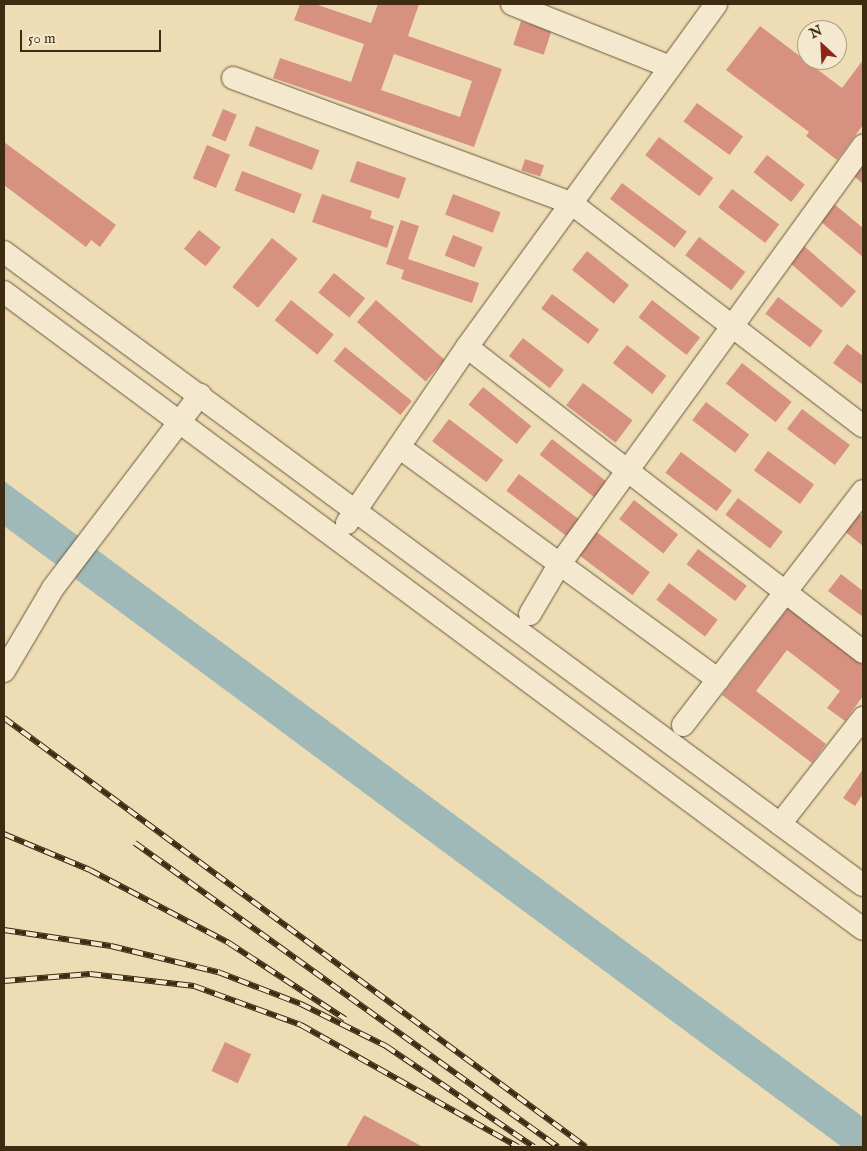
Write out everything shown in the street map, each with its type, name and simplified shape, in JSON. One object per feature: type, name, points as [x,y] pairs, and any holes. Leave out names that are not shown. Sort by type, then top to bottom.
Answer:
[{"type":"street","points":[[512,4],[670,67]]},
{"type":"street","points":[[336,538],[467,347],[716,4]]},
{"type":"street","points":[[233,78],[571,203],[734,325],[863,426]]},
{"type":"street","points":[[530,614],[559,565],[863,146]]},
{"type":"street","points":[[4,252],[863,885]]},
{"type":"street","points":[[4,292],[863,929]]},
{"type":"street","points":[[467,347],[628,469],[863,652]]},
{"type":"street","points":[[4,671],[53,588],[200,395]]},
{"type":"street","points":[[399,447],[718,680]]},
{"type":"street","points":[[683,725],[863,491]]},
{"type":"street","points":[[780,824],[863,718]]},
{"type":"water","points":[[4,481],[863,1117],[863,1147],[842,1147],[4,526]]},
{"type":"building","points":[[300,4],[315,4],[371,23],[378,4],[419,4],[408,36],[502,69],[474,147],[273,78],[280,58],[351,82],[364,44],[294,20]],"holes":[[[394,54],[472,81],[460,117],[381,90]]]},
{"type":"building","points":[[521,21],[551,31],[544,55],[513,45]]},
{"type":"building","points":[[760,26],[797,54],[797,70],[818,70],[842,88],[863,60],[863,125],[837,160],[806,136],[809,132],[726,70]]},
{"type":"building","points":[[697,103],[743,137],[730,155],[683,122]]},
{"type":"building","points":[[223,109],[237,115],[225,142],[212,136]]},
{"type":"building","points":[[256,126],[319,150],[312,170],[248,146]]},
{"type":"building","points":[[659,137],[713,178],[699,196],[645,155]]},
{"type":"building","points":[[4,142],[116,225],[100,247],[91,240],[86,247],[4,185]]},
{"type":"building","points":[[207,145],[230,155],[216,188],[193,178]]},
{"type":"building","points":[[767,155],[805,185],[791,202],[753,172]]},
{"type":"building","points":[[525,159],[544,165],[540,177],[521,170]]},
{"type":"building","points":[[357,161],[406,178],[399,199],[350,182]]},
{"type":"building","points":[[863,162],[863,184],[853,175]]},
{"type":"building","points":[[242,171],[302,194],[294,214],[234,191]]},
{"type":"building","points":[[622,183],[687,232],[675,248],[610,199]]},
{"type":"building","points":[[732,189],[779,225],[765,243],[718,207]]},
{"type":"building","points":[[322,194],[372,211],[370,218],[394,226],[387,248],[312,222]]},
{"type":"building","points":[[453,194],[501,212],[493,233],[445,215]]},
{"type":"building","points":[[834,204],[863,228],[863,257],[820,221]]},
{"type":"building","points":[[401,220],[419,226],[408,259],[479,283],[472,303],[401,279],[404,270],[386,264]]},
{"type":"building","points":[[199,230],[221,248],[206,266],[184,249]]},
{"type":"building","points":[[453,235],[483,247],[474,267],[445,255]]},
{"type":"building","points":[[699,237],[745,272],[731,290],[685,255]]},
{"type":"building","points":[[272,238],[298,259],[258,308],[232,287]]},
{"type":"building","points":[[804,246],[856,291],[842,308],[790,263]]},
{"type":"building","points":[[587,251],[629,285],[614,304],[572,270]]},
{"type":"building","points":[[334,273],[365,298],[349,318],[318,292]]},
{"type":"building","points":[[552,294],[599,330],[588,344],[541,308]]},
{"type":"building","points":[[778,297],[823,331],[810,347],[765,314]]},
{"type":"building","points":[[291,300],[334,335],[317,355],[275,320]]},
{"type":"building","points":[[376,300],[445,360],[426,382],[357,322]]},
{"type":"building","points":[[652,300],[700,338],[687,355],[638,317]]},
{"type":"building","points":[[523,338],[564,370],[550,388],[509,356]]},
{"type":"building","points":[[847,344],[863,356],[863,385],[833,363]]},
{"type":"building","points":[[627,345],[666,376],[652,394],[613,363]]},
{"type":"building","points":[[345,347],[412,401],[401,415],[334,361]]},
{"type":"building","points":[[742,363],[792,402],[776,422],[726,383]]},
{"type":"building","points":[[583,383],[633,420],[616,443],[566,405]]},
{"type":"building","points":[[483,387],[531,426],[517,444],[469,405]]},
{"type":"building","points":[[706,402],[749,434],[735,453],[692,420]]},
{"type":"building","points":[[802,409],[850,445],[835,465],[787,429]]},
{"type":"building","points":[[449,419],[503,460],[486,482],[432,441]]},
{"type":"building","points":[[552,439],[608,483],[596,498],[540,455]]},
{"type":"building","points":[[768,451],[814,485],[800,504],[754,470]]},
{"type":"building","points":[[681,452],[732,491],[716,511],[665,473]]},
{"type":"building","points":[[519,474],[581,521],[569,538],[506,491]]},
{"type":"building","points":[[738,498],[783,532],[770,548],[725,515]]},
{"type":"building","points":[[634,500],[678,534],[663,553],[619,519]]},
{"type":"building","points":[[857,512],[863,517],[863,546],[843,530]]},
{"type":"building","points":[[594,530],[650,572],[632,595],[577,553]]},
{"type":"building","points":[[698,549],[747,586],[735,601],[687,564]]},
{"type":"building","points":[[841,574],[863,591],[863,617],[828,591]]},
{"type":"building","points":[[669,583],[718,620],[705,636],[656,600]]},
{"type":"building","points":[[788,608],[863,665],[863,696],[845,721],[827,708],[840,691],[787,650],[756,691],[826,744],[812,763],[722,695]]},
{"type":"building","points":[[863,769],[863,794],[855,806],[843,798]]},
{"type":"building","points":[[225,1042],[251,1054],[238,1083],[211,1071]]},
{"type":"building","points":[[364,1115],[423,1147],[346,1147]]},
{"type":"railway","points":[[4,718],[586,1147]]},
{"type":"railway","points":[[4,834],[90,870],[229,943],[345,1019]]},
{"type":"railway","points":[[135,843],[558,1147]]},
{"type":"railway","points":[[4,930],[111,946],[218,972],[301,1004],[386,1046],[534,1147]]},
{"type":"railway","points":[[4,981],[90,974],[194,986],[301,1025],[518,1147]]}]
